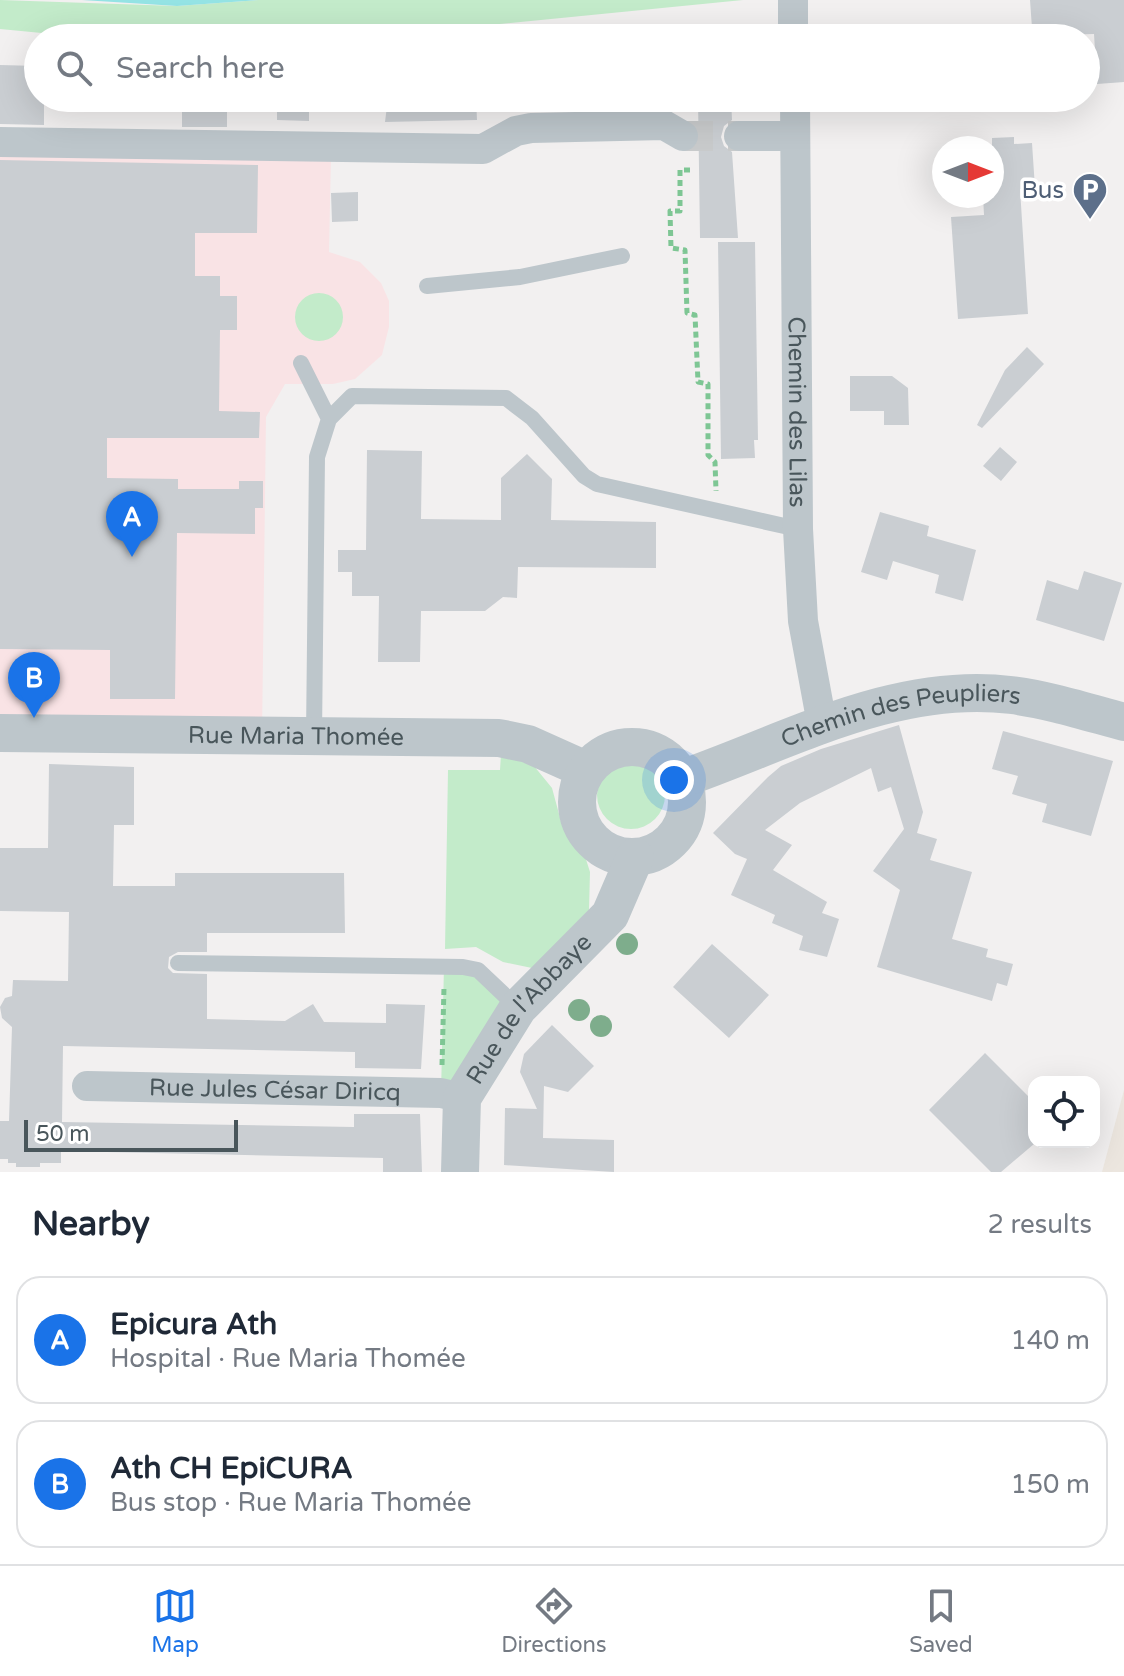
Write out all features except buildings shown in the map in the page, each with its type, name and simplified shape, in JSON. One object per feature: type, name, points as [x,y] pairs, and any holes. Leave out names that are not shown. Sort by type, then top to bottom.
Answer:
[{"type":"street","points":[[793,0],[793,24]]},
{"type":"street","name":"Chemin des Lilas","points":[[795,112],[798,529],[803,621],[822,724]]},
{"type":"street","points":[[0,142],[483,149],[516,131],[531,128],[664,125],[683,136]]},
{"type":"street","points":[[739,136],[794,136]]},
{"type":"street","name":"Chemin des Peupliers","points":[[684,778],[822,724],[919,699],[975,693],[1050,701],[1124,722]]},
{"type":"street","name":"Rue Maria Thomée","points":[[0,733],[499,738],[548,752],[586,770]]},
{"type":"street","points":[[634,747],[652,750],[684,778],[688,794],[681,828],[669,843],[653,853],[635,857],[602,848],[584,829],[577,804],[579,787],[586,770],[599,757],[615,749],[634,747]]},
{"type":"street","name":"Rue de l'Abbaye","points":[[460,1172],[451,1095],[518,1008],[610,915],[635,857]]},
{"type":"street","name":"Rue Jules César Diricq","points":[[87,1086],[451,1095]]},
{"type":"lane","points":[[427,286],[520,277],[622,256]]},
{"type":"lane","points":[[301,363],[329,419]]},
{"type":"lane","points":[[314,736],[317,457],[329,419],[352,396],[474,395],[506,398],[532,418],[584,476],[597,484],[798,529]]},
{"type":"lane","points":[[178,963],[444,966],[478,970],[518,1008]]},
{"type":"path","points":[[690,170],[680,170],[680,211],[670,211],[670,236],[671,248],[685,250],[687,313],[695,315],[698,382],[708,384],[708,455],[715,462],[717,511]]},
{"type":"path","points":[[444,966],[451,1095]]},
{"type":"shaded area","points":[[0,142],[331,156],[329,252],[360,262],[381,283],[389,301],[389,327],[382,355],[355,379],[333,384],[285,384],[266,417],[262,736],[0,733]]},
{"type":"shaded area","points":[[1124,1090],[1124,1172],[1102,1172]]},
{"type":"green space","points":[[0,0],[177,6],[259,0],[743,0],[500,24],[24,24],[24,31],[0,29]]},
{"type":"green space","points":[[319,293],[336,300],[343,317],[336,334],[319,341],[302,334],[295,317],[302,300]]},
{"type":"green space","points":[[501,754],[534,766],[552,788],[562,825],[584,853],[590,872],[589,910],[532,968],[503,962],[476,947],[445,949],[448,770],[500,770]]},
{"type":"green space","points":[[631,761],[655,771],[665,795],[655,819],[631,829],[607,819],[597,795],[607,771]]},
{"type":"green space","points":[[444,966],[463,967],[520,1006],[441,1093]]},
{"type":"water","points":[[82,0],[259,0],[177,6]]},
{"type":"tunnel","points":[[683,136],[739,136]]},
{"type":"place","name":"Bus","points":[[1090,221]]},
{"type":"place","name":"Epicura Ath","points":[[132,557]]},
{"type":"place","name":"Ath CH EpiCURA","points":[[34,718]]}]
